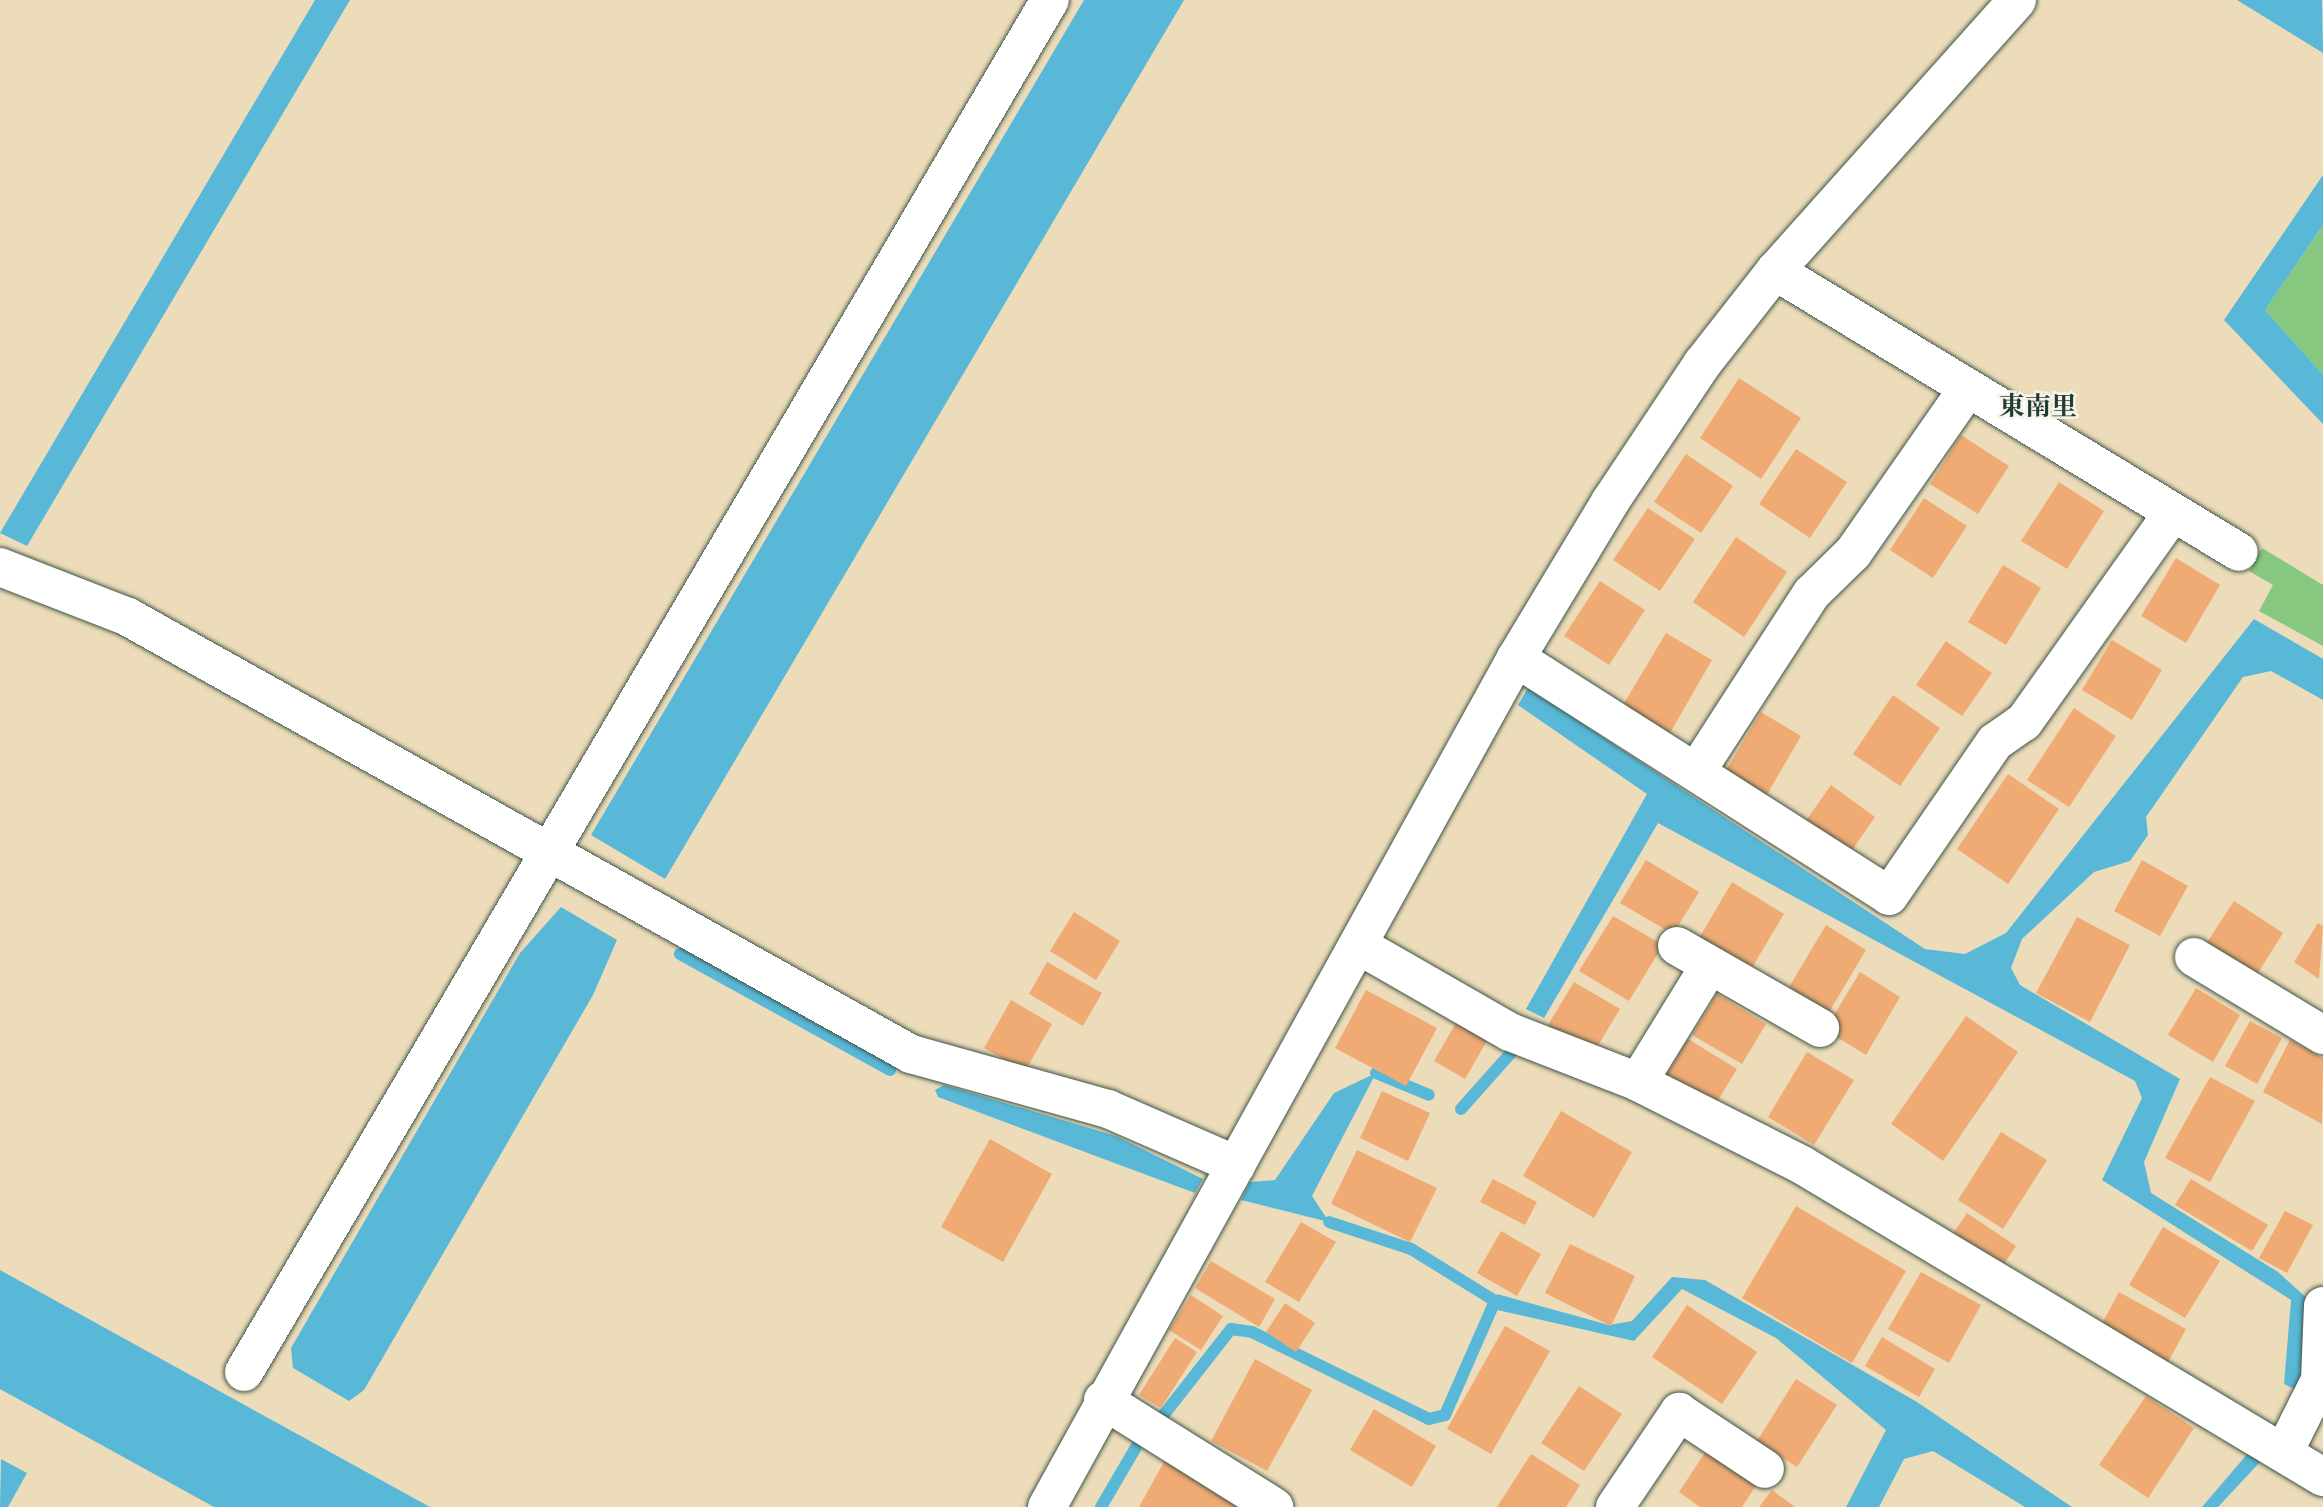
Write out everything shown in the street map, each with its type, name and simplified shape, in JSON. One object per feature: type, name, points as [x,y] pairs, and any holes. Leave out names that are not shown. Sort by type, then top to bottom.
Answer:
[{"type":"street","points":[[244,1372],[545,850],[1049,0]]},
{"type":"street","points":[[1047,1507],[1103,1400],[1516,657],[1687,387],[1775,271],[2017,0]]},
{"type":"street","points":[[1775,271],[2238,552]]},
{"type":"street","points":[[1696,772],[1812,593],[1853,553],[1968,388]]},
{"type":"street","points":[[1516,657],[1889,896],[1995,742],[2024,722],[2173,512]]},
{"type":"street","points":[[0,567],[128,617],[911,1054],[1108,1109],[1236,1165]]},
{"type":"street","points":[[1358,945],[1510,1032],[1638,1082],[1802,1165],[2284,1452],[2323,1478]]},
{"type":"street","points":[[1677,946],[1820,1028]]},
{"type":"street","points":[[2194,957],[2323,1035]]},
{"type":"street","points":[[1638,1082],[1710,965]]},
{"type":"street","points":[[2284,1452],[2320,1381],[2323,1306]]},
{"type":"street","points":[[1103,1400],[1274,1507]]},
{"type":"street","points":[[1615,1507],[1679,1412],[1765,1469]]},
{"type":"green space","points":[[2323,225],[2323,373],[2322,374],[2265,310]]},
{"type":"green space","points":[[2262,548],[2323,585],[2323,646],[2259,611],[2273,585],[2249,571]]},
{"type":"water","points":[[315,0],[350,0],[27,546],[0,533]]},
{"type":"water","points":[[1084,0],[1184,0],[665,879],[591,835]]},
{"type":"water","points":[[2237,0],[2322,0],[2323,53]]},
{"type":"water","points":[[2323,175],[2323,225],[2265,310],[2323,375],[2323,424],[2224,320]]},
{"type":"water","points":[[2254,619],[2323,659],[2323,700],[2271,671],[2243,677],[2146,817],[2148,835],[2130,861],[2094,872],[2022,939],[2011,968],[2020,985],[2180,1079],[2144,1162],[2151,1193],[2278,1272],[2309,1300],[2308,1367],[2297,1390],[2284,1384],[2291,1300],[2102,1180],[2142,1098],[2135,1081],[1658,823],[1544,1018],[1526,1009],[1647,794],[1518,705],[1528,688],[1925,949],[1965,954],[2006,933]]},
{"type":"water","points":[[561,907],[617,940],[593,995],[364,1390],[349,1401],[293,1368],[291,1348],[520,953]]},
{"type":"water","points":[[1376,1073],[1312,1196],[1329,1222],[1241,1200],[1250,1182],[1275,1180],[1334,1093]]},
{"type":"water","points":[[944,1085],[1116,1136],[1203,1179],[1195,1193],[938,1097],[935,1090]]},
{"type":"water","points":[[0,1270],[430,1507],[214,1507],[0,1389]]},
{"type":"water","points":[[1672,1277],[1705,1280],[1917,1402],[2072,1507],[2025,1507],[1933,1451],[1904,1459],[1879,1507],[1846,1507],[1886,1430],[1776,1338],[1682,1289],[1634,1341],[1493,1309],[1497,1294],[1609,1325],[1632,1321]]},
{"type":"water","points":[[2249,1452],[2261,1461],[2218,1507],[2202,1507]]},
{"type":"water","points":[[1,1459],[27,1473],[8,1507],[0,1507]]},
{"type":"building","points":[[1739,378],[1801,418],[1761,479],[1700,438]]},
{"type":"building","points":[[1961,435],[2009,466],[1978,514],[1930,484]]},
{"type":"building","points":[[1796,449],[1847,482],[1810,538],[1759,504]]},
{"type":"building","points":[[1686,454],[1733,486],[1701,533],[1654,502]]},
{"type":"building","points":[[2059,482],[2104,511],[2067,569],[2021,541]]},
{"type":"building","points":[[1924,498],[1967,526],[1933,578],[1890,550]]},
{"type":"building","points":[[1648,508],[1695,539],[1660,591],[1613,560]]},
{"type":"building","points":[[1736,537],[1787,572],[1744,637],[1693,602]]},
{"type":"building","points":[[2176,558],[2220,585],[2186,643],[2141,616]]},
{"type":"building","points":[[2003,565],[2041,588],[2006,645],[1968,622]]},
{"type":"building","points":[[1600,581],[1645,610],[1609,665],[1564,636]]},
{"type":"building","points":[[1666,633],[1712,660],[1670,733],[1623,705]]},
{"type":"building","points":[[2112,640],[2162,670],[2132,720],[2082,690]]},
{"type":"building","points":[[1946,641],[1992,673],[1962,716],[1916,685]]},
{"type":"building","points":[[1893,695],[1940,728],[1900,786],[1853,754]]},
{"type":"building","points":[[2074,708],[2116,736],[2069,807],[2027,780]]},
{"type":"building","points":[[1761,712],[1801,736],[1766,796],[1725,772]]},
{"type":"building","points":[[2008,774],[2059,809],[2008,884],[1957,849]]},
{"type":"building","points":[[1831,785],[1875,817],[1848,856],[1803,825]]},
{"type":"building","points":[[1646,860],[1699,892],[1673,934],[1620,903]]},
{"type":"building","points":[[2142,860],[2188,886],[2160,936],[2114,911]]},
{"type":"building","points":[[1732,882],[1784,914],[1750,971],[1698,940]]},
{"type":"building","points":[[2234,901],[2283,933],[2256,976],[2206,944]]},
{"type":"building","points":[[1074,912],[1120,941],[1096,980],[1050,951]]},
{"type":"building","points":[[1613,916],[1663,945],[1629,1001],[1579,971]]},
{"type":"building","points":[[2077,917],[2130,945],[2090,1022],[2036,993]]},
{"type":"building","points":[[2318,923],[2323,926],[2319,979],[2294,962]]},
{"type":"building","points":[[1826,925],[1866,950],[1829,1012],[1789,987]]},
{"type":"building","points":[[1047,962],[1102,993],[1083,1026],[1029,994]]},
{"type":"building","points":[[1860,972],[1900,997],[1866,1055],[1825,1030]]},
{"type":"building","points":[[1574,982],[1620,1009],[1591,1057],[1545,1030]]},
{"type":"building","points":[[2196,988],[2240,1015],[2213,1062],[2168,1035]]},
{"type":"building","points":[[1366,990],[1437,1028],[1406,1086],[1335,1048]]},
{"type":"building","points":[[1717,994],[1766,1024],[1742,1064],[1692,1035]]},
{"type":"building","points":[[1011,1000],[1052,1024],[1025,1071],[984,1048]]},
{"type":"building","points":[[1966,1016],[2018,1052],[1943,1161],[1891,1124]]},
{"type":"building","points":[[1457,1021],[1488,1039],[1465,1079],[1434,1061]]},
{"type":"building","points":[[2250,1021],[2282,1038],[2257,1084],[2225,1066]]},
{"type":"building","points":[[1688,1039],[1737,1069],[1712,1110],[1663,1081]]},
{"type":"building","points":[[2290,1040],[2323,1058],[2322,1124],[2263,1092]]},
{"type":"building","points":[[1807,1052],[1854,1080],[1814,1145],[1768,1117]]},
{"type":"building","points":[[2210,1077],[2255,1101],[2210,1182],[2165,1158]]},
{"type":"building","points":[[1382,1091],[1430,1113],[1408,1161],[1360,1138]]},
{"type":"building","points":[[1561,1111],[1632,1152],[1594,1218],[1523,1176]]},
{"type":"building","points":[[2001,1132],[2047,1160],[2003,1229],[1958,1200]]},
{"type":"building","points":[[990,1139],[1052,1174],[1003,1262],[941,1227]]},
{"type":"building","points":[[1357,1150],[1437,1188],[1410,1242],[1331,1204]]},
{"type":"building","points":[[1493,1179],[1537,1202],[1525,1225],[1480,1202]]},
{"type":"building","points":[[2191,1179],[2268,1225],[2252,1251],[2175,1205]]},
{"type":"building","points":[[1796,1206],[1906,1271],[1852,1363],[1742,1298]]},
{"type":"building","points":[[2285,1211],[2313,1225],[2287,1273],[2259,1258]]},
{"type":"building","points":[[1967,1213],[2016,1246],[2000,1270],[1950,1238]]},
{"type":"building","points":[[1301,1222],[1336,1242],[1299,1302],[1265,1282]]},
{"type":"building","points":[[2163,1227],[2220,1261],[2185,1318],[2129,1285]]},
{"type":"building","points":[[1501,1231],[1541,1254],[1517,1296],[1477,1273]]},
{"type":"building","points":[[1570,1244],[1635,1276],[1611,1326],[1545,1293]]},
{"type":"building","points":[[1211,1261],[1275,1299],[1259,1327],[1195,1288]]},
{"type":"building","points":[[1921,1272],[1981,1305],[1949,1363],[1888,1329]]},
{"type":"building","points":[[2119,1292],[2186,1329],[2167,1364],[2100,1327]]},
{"type":"building","points":[[1191,1295],[1223,1316],[1201,1350],[1169,1330]]},
{"type":"building","points":[[1285,1303],[1315,1323],[1296,1352],[1266,1332]]},
{"type":"building","points":[[1687,1305],[1757,1352],[1722,1404],[1652,1357]]},
{"type":"building","points":[[1505,1326],[1550,1351],[1491,1454],[1447,1429]]},
{"type":"building","points":[[1882,1337],[1935,1369],[1919,1397],[1865,1366]]},
{"type":"building","points":[[1175,1338],[1197,1352],[1161,1408],[1139,1395]]},
{"type":"building","points":[[1255,1359],[1312,1390],[1267,1471],[1211,1441]]},
{"type":"building","points":[[1796,1379],[1837,1405],[1797,1467],[1757,1441]]},
{"type":"building","points":[[1579,1386],[1622,1414],[1584,1471],[1541,1443]]},
{"type":"building","points":[[2146,1396],[2194,1428],[2148,1498],[2099,1465]]},
{"type":"building","points":[[1374,1409],[1436,1446],[1412,1487],[1350,1450]]},
{"type":"building","points":[[1708,1448],[1759,1481],[1742,1507],[1700,1507],[1679,1492]]},
{"type":"building","points":[[1531,1454],[1580,1485],[1566,1507],[1497,1507]]},
{"type":"building","points":[[1165,1460],[1249,1507],[1139,1507]]},
{"type":"building","points":[[1772,1490],[1795,1507],[1759,1507]]},
{"type":"waterway","points":[[680,954],[890,1070]]},
{"type":"waterway","points":[[1461,1109],[1510,1054]]},
{"type":"waterway","points":[[1376,1073],[1429,1095]]},
{"type":"waterway","points":[[1162,1417],[1231,1329],[1252,1332],[1429,1419],[1445,1415],[1495,1301],[1411,1249],[1329,1222]]},
{"type":"waterway","points":[[1101,1507],[1136,1447]]},
{"type":"district","name":"東南里","points":[[2038,409]]}]
